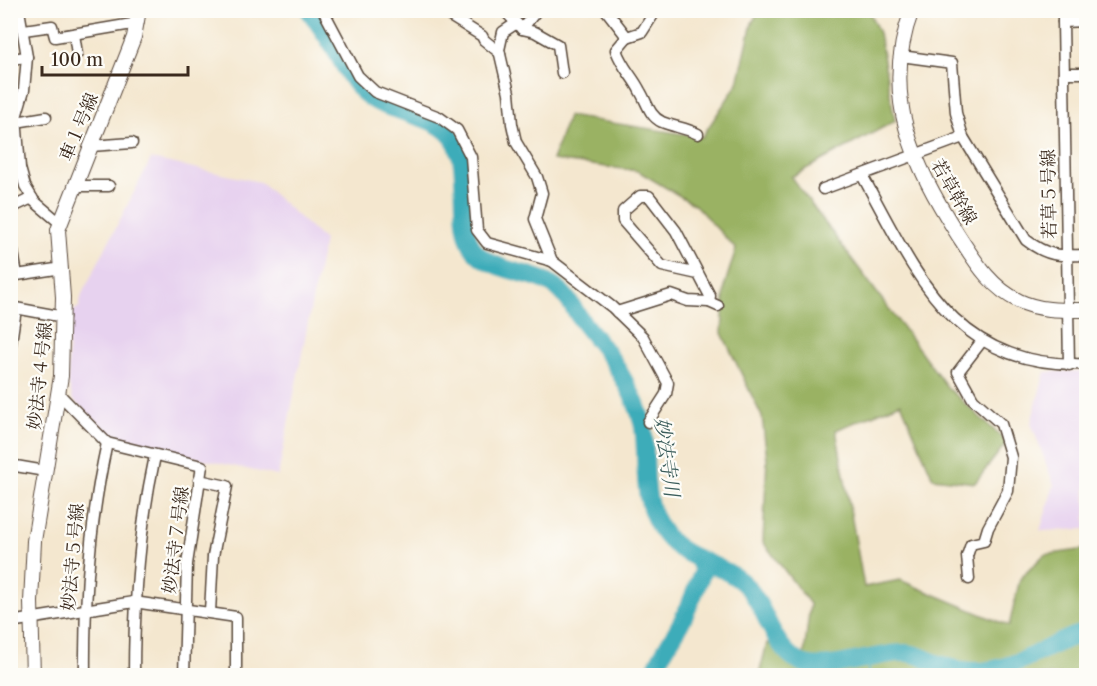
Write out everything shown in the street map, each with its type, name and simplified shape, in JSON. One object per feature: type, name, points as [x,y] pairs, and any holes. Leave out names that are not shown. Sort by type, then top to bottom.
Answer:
[{"type":"street","points":[[19,10],[27,57],[16,122],[20,168],[25,186],[32,198],[60,223]]},
{"type":"street","points":[[323,10],[358,76],[375,92],[439,117],[457,130],[471,157],[477,230],[487,243],[552,261],[617,312],[643,337],[668,383],[666,393],[648,422]]},
{"type":"street","points":[[447,10],[450,16],[482,36],[500,53]]},
{"type":"street","points":[[504,10],[518,26],[535,32],[558,45],[562,73]]},
{"type":"street","points":[[537,10],[518,26],[504,32],[500,38],[500,53],[516,142],[537,177],[542,194],[535,219],[552,261]]},
{"type":"street","points":[[606,10],[627,37]]},
{"type":"street","points":[[656,10],[642,32],[627,37],[616,50],[623,69],[640,90],[646,106],[662,122],[683,126],[698,134]]},
{"type":"street","name":"若草幹線","points":[[912,10],[901,56],[901,102],[914,156],[935,198],[992,283],[1020,302],[1040,308],[1086,309]]},
{"type":"street","points":[[1063,16],[1086,21]]},
{"type":"street","name":"若草５号線","points":[[1063,16],[1069,365]]},
{"type":"street","points":[[24,30],[52,26],[55,38],[139,17]]},
{"type":"street","name":"車１号線","points":[[60,223],[139,17]]},
{"type":"street","points":[[74,34],[77,54]]},
{"type":"street","points":[[901,56],[952,63],[956,113],[963,137],[1026,240],[1042,252],[1067,256],[1086,255]]},
{"type":"street","points":[[10,59],[27,57]]},
{"type":"street","points":[[1064,73],[1086,73]]},
{"type":"street","points":[[16,122],[46,117]]},
{"type":"street","points":[[823,189],[963,137]]},
{"type":"street","points":[[91,146],[132,143]]},
{"type":"street","points":[[862,175],[901,247],[938,303],[969,333],[1002,352],[1035,362],[1086,364]]},
{"type":"street","points":[[74,186],[109,186]]},
{"type":"street","points":[[617,312],[666,296],[714,304],[676,231],[649,196],[640,196],[623,211],[622,221],[662,266],[698,274]]},
{"type":"street","points":[[10,205],[13,207],[32,198]]},
{"type":"street","name":"妙法寺４号線","points":[[33,675],[32,570],[45,471],[60,395],[64,317],[58,237],[60,223]]},
{"type":"street","points":[[11,240],[17,274],[62,268]]},
{"type":"street","points":[[10,349],[14,308],[64,317]]},
{"type":"street","points":[[969,579],[967,556],[971,544],[984,541],[988,528],[1008,491],[1011,457],[1001,423],[972,399],[958,372],[982,341]]},
{"type":"street","name":"妙法寺７号線","points":[[60,395],[107,442],[155,456],[202,466],[187,564],[184,608],[184,675]]},
{"type":"street","name":"妙法寺５号線","points":[[85,675],[84,609],[95,496],[107,442]]},
{"type":"street","points":[[134,675],[134,602],[145,504],[155,456]]},
{"type":"street","points":[[10,465],[45,471]]},
{"type":"street","points":[[200,480],[226,486],[213,556],[210,612]]},
{"type":"street","points":[[10,622],[134,602],[236,617],[236,675]]},
{"type":"shaded area","points":[[151,159],[260,182],[324,240],[278,476],[117,440],[73,400],[68,382],[69,314],[79,307],[82,294]]},
{"type":"shaded area","points":[[1086,371],[1086,529],[1040,531],[1054,485],[1031,423],[1045,372]]},
{"type":"green space","points":[[759,11],[869,11],[879,33],[895,121],[791,177],[947,387],[1007,442],[975,483],[933,478],[901,403],[836,430],[864,587],[900,580],[1009,626],[1020,579],[1044,555],[1086,549],[1086,675],[759,675],[767,643],[804,655],[810,604],[763,542],[767,459],[762,417],[722,333],[725,284],[736,249],[695,205],[638,171],[552,160],[568,116],[702,137],[738,83],[752,23]]},
{"type":"waterway","name":"妙法寺川","points":[[309,10],[350,76],[363,92],[379,103],[428,120],[449,133],[460,155],[466,229],[476,252],[494,264],[548,282],[568,299],[610,357],[635,402],[643,427],[648,495],[651,508],[665,535],[684,551],[740,580],[761,607],[776,637],[789,654],[808,665],[820,666],[907,653],[955,669],[982,671],[1014,663],[1086,632]]},
{"type":"waterway","points":[[653,676],[660,658],[684,616],[703,570],[698,559]]},
{"type":"waterway","points":[[867,657],[869,676]]}]
